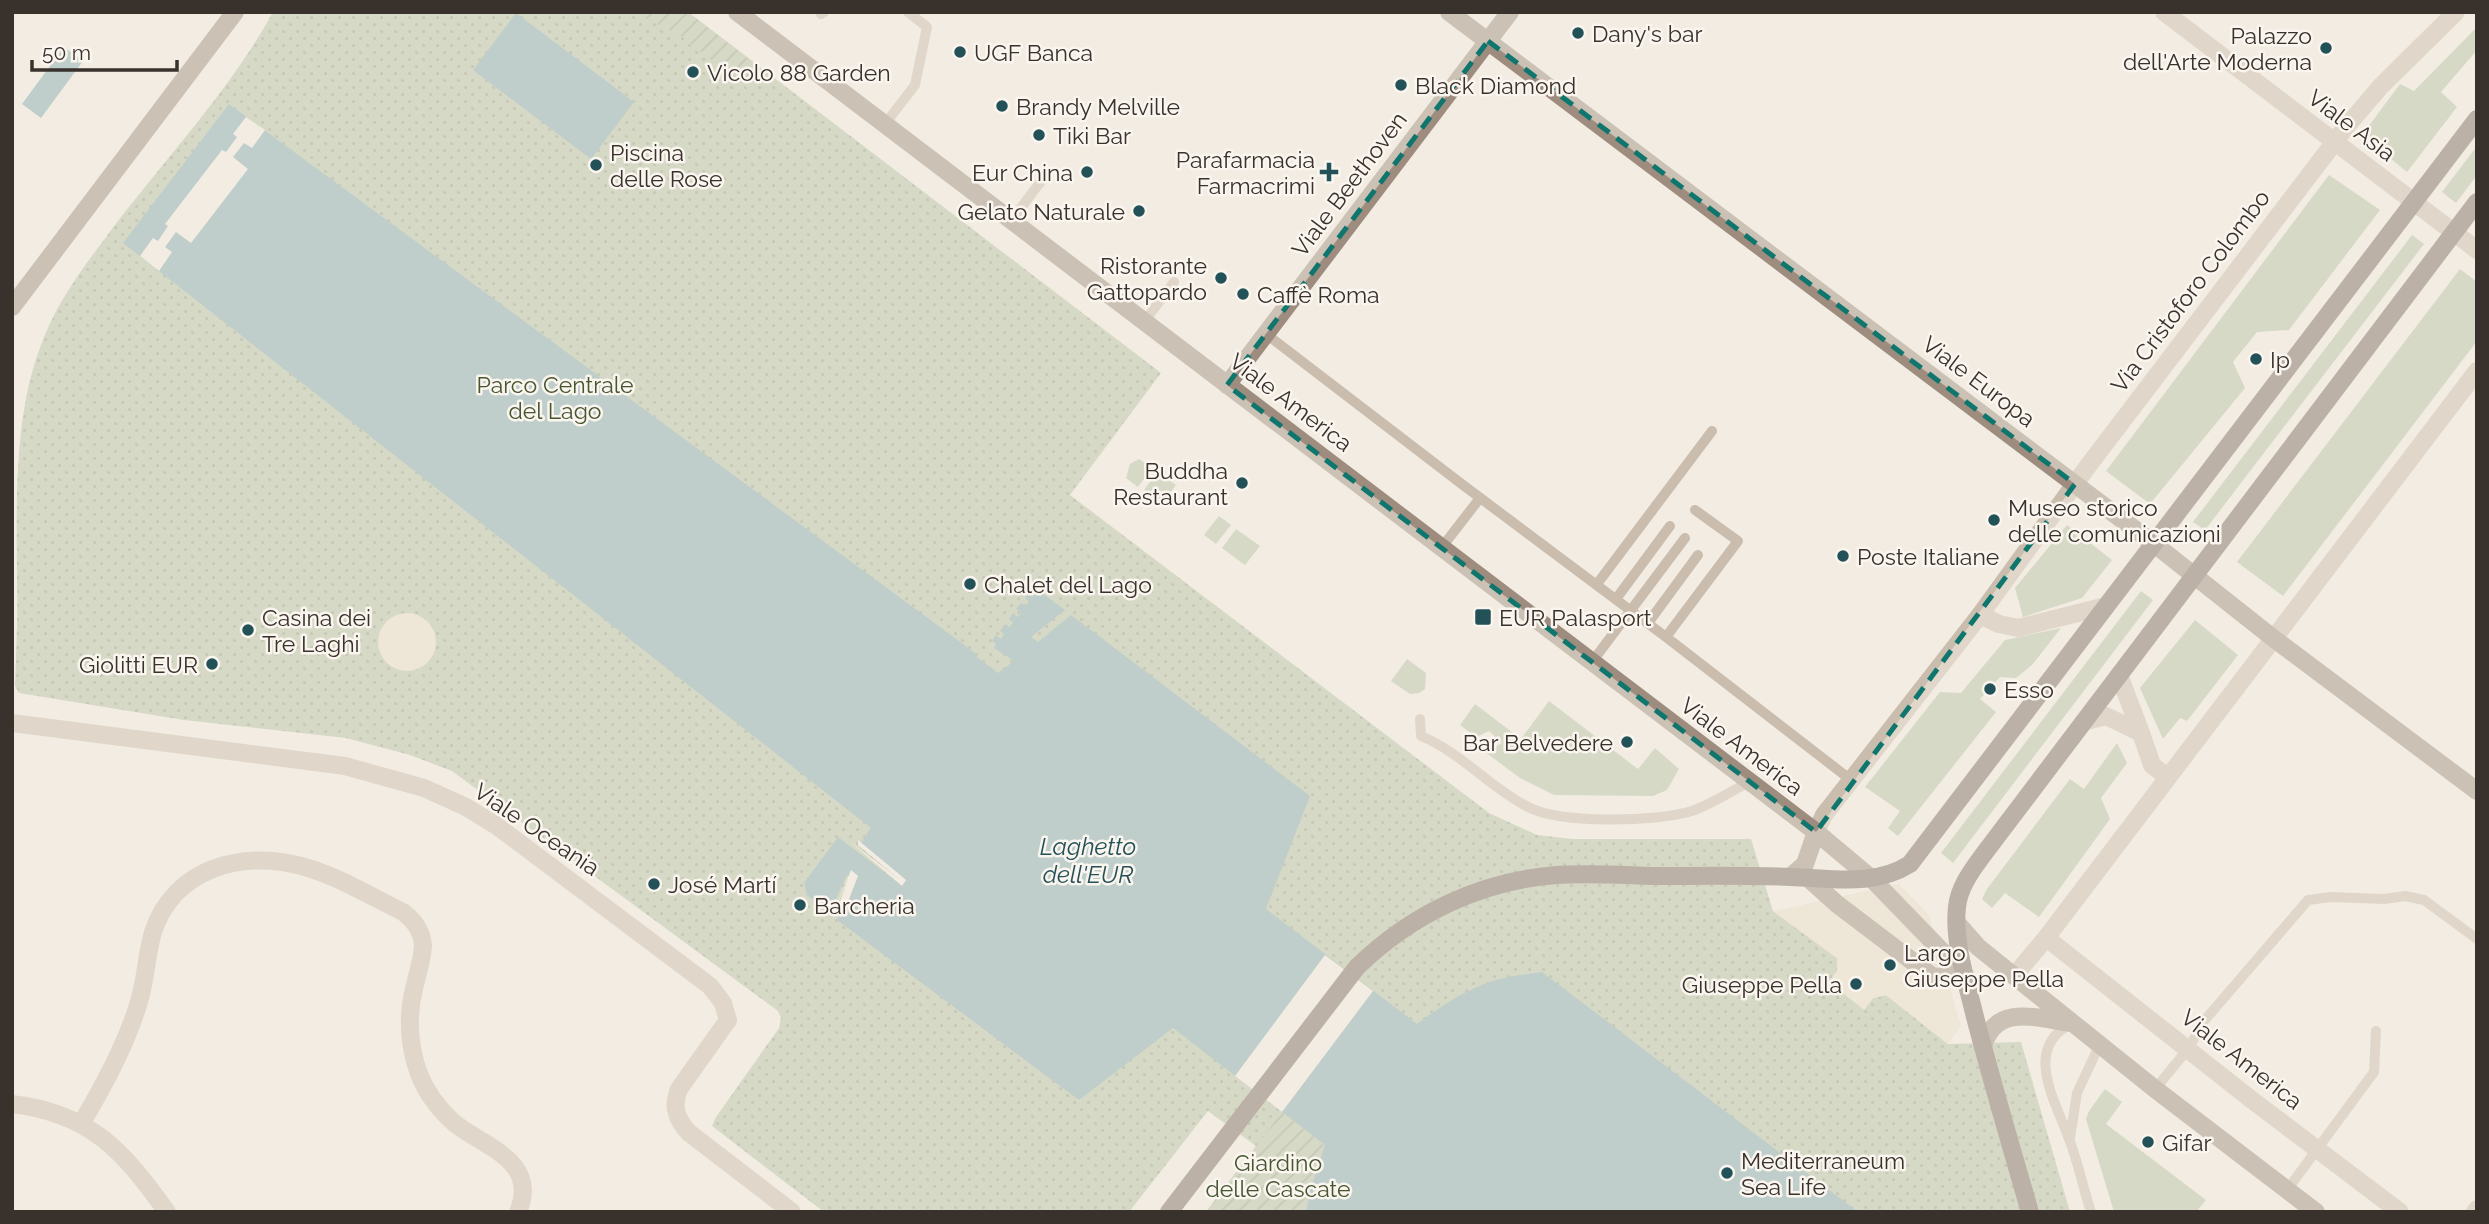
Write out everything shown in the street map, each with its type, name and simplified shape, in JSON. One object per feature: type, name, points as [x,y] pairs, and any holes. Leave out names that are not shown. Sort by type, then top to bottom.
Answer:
[{"type":"main road","points":[[1169,1212],[1349,977],[1392,936],[1435,909],[1503,884],[1540,877],[1581,874],[1872,879],[1893,873],[1916,858],[2477,119]]},
{"type":"main road","points":[[2030,1212],[1965,975],[1957,923],[1960,894],[1973,870],[2083,722],[2477,202]]},
{"type":"street","points":[[16,303],[235,12]]},
{"type":"street","name":"Viale America","points":[[737,12],[1816,832]]},
{"type":"street","name":"Viale Europa","points":[[1449,12],[2154,543],[2273,638],[2477,792]]},
{"type":"street","name":"Viale Beethoven","points":[[1227,385],[1510,12]]},
{"type":"street","name":"Viale Asia","points":[[2164,12],[2477,250]]},
{"type":"street","name":"Via Cristoforo Colombo","points":[[1799,877],[1824,815],[1980,615],[2075,484],[2334,143],[2381,86],[2456,12]]},
{"type":"street","points":[[2015,975],[2046,938],[2477,371]]},
{"type":"street","points":[[1980,615],[1999,624],[2018,628],[2106,606]]},
{"type":"street","points":[[2119,675],[2152,765],[2167,777]]},
{"type":"street","points":[[2083,722],[2099,716],[2112,717],[2141,733]]},
{"type":"street","name":"Viale Oceania","points":[[12,723],[345,766],[424,788],[498,825],[682,964],[710,986],[721,999],[727,1010],[728,1020],[679,1089],[675,1102],[678,1119],[688,1132],[792,1212]]},
{"type":"street","points":[[1816,832],[1872,879],[1965,975]]},
{"type":"street","points":[[81,1124],[127,1036],[142,993],[153,933],[174,895],[204,873],[234,862],[258,859],[283,862],[304,867],[345,884],[403,912],[413,921],[423,946],[410,1017],[412,1050],[418,1071],[440,1109],[463,1129],[502,1153],[515,1167],[523,1192],[518,1212]]},
{"type":"street","points":[[1799,877],[1933,977],[1965,975]]},
{"type":"street","points":[[1957,923],[1978,947],[2155,1089],[2316,1212]]},
{"type":"street","name":"Viale America","points":[[2054,944],[2400,1212]]},
{"type":"street","points":[[1983,1046],[1993,1026],[2008,1017],[2031,1017],[2073,1023]]},
{"type":"street","points":[[12,1104],[41,1110],[81,1124],[108,1141],[136,1169],[167,1212]]},
{"type":"lane","points":[[885,124],[915,85],[922,59],[927,27],[908,12]]},
{"type":"lane","points":[[1011,221],[1042,180]]},
{"type":"lane","points":[[1144,322],[1174,282]]},
{"type":"lane","name":"Viale America","points":[[1266,334],[1851,780]]},
{"type":"lane","points":[[1597,584],[1712,431]]},
{"type":"lane","points":[[1442,547],[1480,498]]},
{"type":"lane","points":[[1666,637],[1738,541],[1695,510]]},
{"type":"lane","points":[[1616,599],[1670,526]]},
{"type":"lane","points":[[1592,662],[1685,538]]},
{"type":"lane","points":[[1648,623],[1698,555]]},
{"type":"lane","points":[[1420,719],[1421,736],[1444,745],[1527,807],[1562,817],[1671,816],[1704,806],[1749,782]]},
{"type":"lane","points":[[2155,1089],[2188,1049],[2204,1021],[2308,900],[2331,897],[2385,899],[2405,896],[2424,900],[2477,939]]},
{"type":"lane","points":[[2073,1023],[2053,1036],[2045,1056],[2050,1088],[2070,1141],[2091,1212]]},
{"type":"lane","points":[[2287,1189],[2374,1072],[2376,1031]]},
{"type":"lane","points":[[2070,1141],[2074,1101],[2100,1044]]},
{"type":"highlighted area","points":[[1488,41],[2075,484],[1816,832],[1227,385]]},
{"type":"green space","name":"Parco Centrale del Lago","points":[[273,12],[688,12],[1161,373],[1070,495],[1489,813],[1537,835],[1572,839],[1751,839],[1773,911],[1837,958],[1837,971],[1829,982],[1864,1009],[1873,998],[1886,995],[1948,1044],[2021,1042],[2070,1212],[1206,1212],[1256,1146],[1208,1111],[1129,1212],[824,1212],[712,1126],[779,1028],[781,1018],[778,1011],[452,771],[410,755],[346,738],[184,720],[19,693],[15,686],[19,459],[27,395],[45,335],[82,270],[237,70]]},
{"type":"green space","points":[[633,12],[688,12],[761,68],[747,88],[681,36]]},
{"type":"green space","points":[[2477,27],[2477,50],[2441,92],[2457,107],[2407,172],[2362,135],[2400,84],[2414,91]]},
{"type":"green space","points":[[2477,146],[2477,175],[2456,203],[2442,192]]},
{"type":"green space","points":[[2329,175],[2380,210],[2289,330],[2257,332],[2233,362],[2245,388],[2150,504],[2106,471]]},
{"type":"green space","points":[[2412,235],[2424,244],[2205,530],[2193,522]]},
{"type":"green space","points":[[2460,269],[2477,282],[2477,341],[2283,596],[2237,562]]},
{"type":"green space","points":[[1139,459],[1152,468],[1138,487],[1126,478],[1130,464]]},
{"type":"green space","points":[[1158,471],[1176,485],[1162,504],[1144,490]]},
{"type":"green space","points":[[1219,516],[1231,525],[1216,544],[1204,535]]},
{"type":"green space","points":[[2067,525],[2112,560],[2082,598],[2023,617],[2015,588]]},
{"type":"green space","points":[[1236,529],[1260,546],[1245,565],[1222,548]]},
{"type":"green space","points":[[2141,591],[2153,600],[1953,863],[1941,853]]},
{"type":"green space","points":[[2195,620],[2238,655],[2187,721],[2180,718],[2163,739],[2140,688]]},
{"type":"green space","points":[[2061,628],[2032,665],[2016,678],[2000,677],[1980,699],[1996,712],[1898,836],[1888,828],[1900,811],[1865,787],[1940,692],[1961,693],[2005,640]]},
{"type":"green space","points":[[1407,659],[1426,673],[1425,689],[1419,693],[1410,694],[1391,681]]},
{"type":"green space","points":[[1549,701],[1638,769],[1655,748],[1679,769],[1667,790],[1653,796],[1554,795],[1520,778],[1485,752],[1502,743],[1489,731],[1476,737],[1460,725],[1475,704],[1521,739]]},
{"type":"green space","points":[[2117,743],[2127,763],[2101,798],[2110,819],[2039,917],[2005,893],[1992,908],[1982,899],[1987,889],[2070,779],[2084,789]]},
{"type":"green space","points":[[2105,1089],[2122,1102],[2106,1124],[2206,1200],[2196,1212],[2114,1212],[2086,1119]]},
{"type":"green space","name":"Giardino delle Cascate","points":[[1282,1112],[1325,1146],[1311,1187],[1306,1212],[1206,1212]]},
{"type":"shaded area","points":[[401,613],[413,613],[428,621],[436,636],[436,648],[428,663],[413,671],[401,671],[386,663],[378,648],[378,636],[386,621]]},
{"type":"shaded area","name":"Largo Giuseppe Pella","points":[[1899,884],[1929,915],[1961,1026],[1948,1044],[1886,995],[1873,998],[1864,1010],[1829,982],[1837,971],[1837,958],[1773,911]]},
{"type":"water","points":[[516,13],[634,102],[591,159],[473,70]]},
{"type":"water","points":[[64,47],[83,61],[41,118],[22,104]]},
{"type":"water","name":"Laghetto dell'EUR","points":[[229,104],[978,655],[977,657],[998,673],[1014,661],[994,648],[996,644],[992,641],[996,635],[1001,639],[1004,634],[1000,631],[1005,624],[1010,627],[1013,622],[1009,619],[1013,613],[1017,617],[1021,613],[1016,609],[1021,603],[1026,606],[1029,602],[1025,598],[1028,594],[1033,597],[1038,590],[1065,610],[1031,637],[1038,642],[1071,615],[1310,796],[1266,909],[1417,1024],[1480,985],[1542,972],[1858,1212],[1306,1212],[1325,1145],[1173,1028],[1079,1100],[837,920],[853,880],[847,875],[829,914],[807,895],[804,883],[838,837],[900,884],[905,879],[861,843],[871,828],[123,243]]},
{"type":"pier","points":[[246,117],[265,130],[252,148],[244,143],[233,157],[248,169],[191,243],[176,232],[165,247],[172,252],[159,271],[140,256],[153,238],[158,241],[168,226],[165,224],[222,150],[226,152],[237,137],[233,134]]},
{"type":"pier","points":[[848,840],[900,880],[858,845],[858,840],[906,880],[902,886]]},
{"type":"pier","points":[[851,870],[858,876],[842,917],[836,913],[848,880],[834,911]]},
{"type":"pier","points":[[1325,955],[1373,991],[1282,1112],[1235,1076]]},
{"type":"place","name":"Dany's bar","points":[[1578,33]]},
{"type":"place","name":"Palazzo dell'Arte Moderna","points":[[2326,48]]},
{"type":"place","name":"UGF Banca","points":[[960,52]]},
{"type":"place","name":"Vicolo 88 Garden","points":[[693,72]]},
{"type":"place","name":"Black Diamond","points":[[1401,85]]},
{"type":"place","name":"Brandy Melville","points":[[1002,106]]},
{"type":"place","name":"Tiki Bar","points":[[1039,135]]},
{"type":"place","name":"Piscina delle Rose","points":[[596,165]]},
{"type":"place","name":"Eur China","points":[[1087,172]]},
{"type":"place","name":"Parafarmacia Farmacrimi","points":[[1329,172]]},
{"type":"place","name":"Gelato Naturale","points":[[1139,211]]},
{"type":"place","name":"Ristorante Gattopardo","points":[[1221,278]]},
{"type":"place","name":"Caffè Roma","points":[[1243,294]]},
{"type":"place","name":"Ip","points":[[2256,359]]},
{"type":"place","name":"Buddha Restaurant","points":[[1242,483]]},
{"type":"place","name":"Museo storico delle comunicazioni","points":[[1994,520]]},
{"type":"place","name":"Poste Italiane","points":[[1843,556]]},
{"type":"place","name":"Chalet del Lago","points":[[970,584]]},
{"type":"place","name":"EUR Palasport","points":[[1483,617]]},
{"type":"place","name":"Casina dei Tre Laghi","points":[[248,630]]},
{"type":"place","name":"Giolitti EUR","points":[[212,664]]},
{"type":"place","name":"Esso","points":[[1990,689]]},
{"type":"place","name":"Bar Belvedere","points":[[1627,742]]},
{"type":"place","name":"José Martí","points":[[654,884]]},
{"type":"place","name":"Barcheria","points":[[800,905]]},
{"type":"place","name":"Largo Giuseppe Pella","points":[[1890,965]]},
{"type":"place","name":"Giuseppe Pella","points":[[1856,984]]},
{"type":"place","name":"Gifar","points":[[2148,1142]]},
{"type":"place","name":"Mediterraneum Sea Life","points":[[1727,1173]]}]
